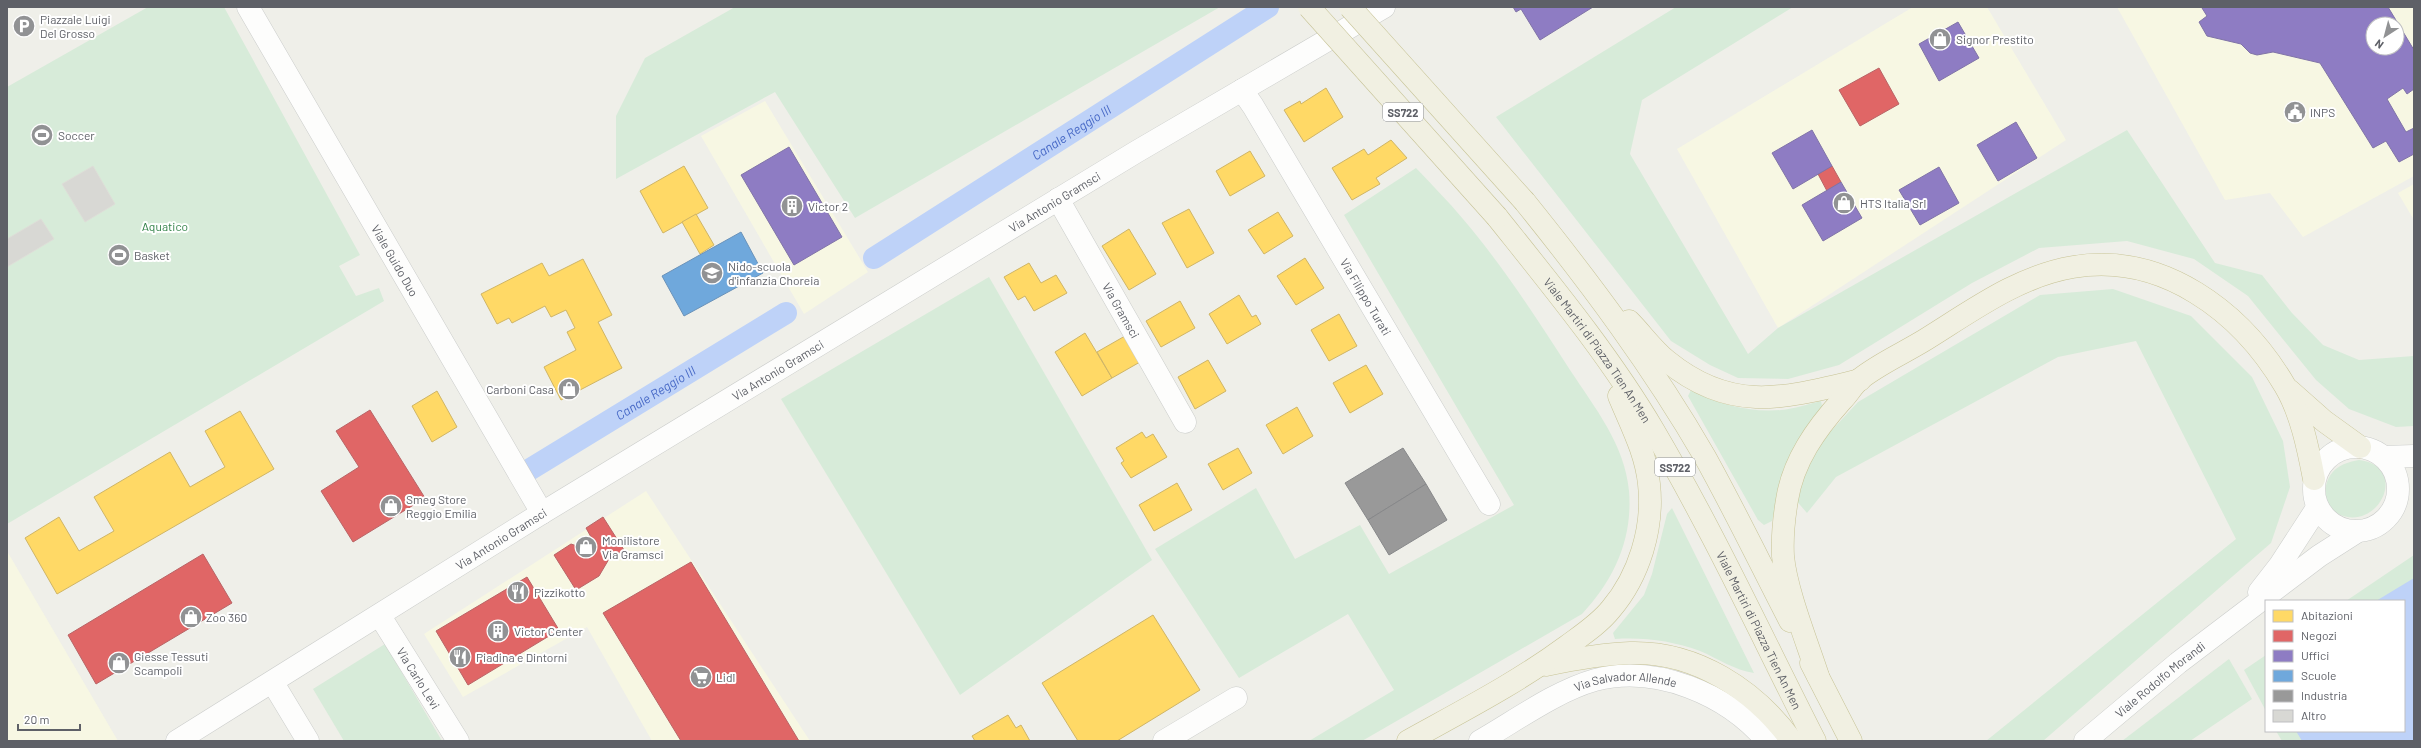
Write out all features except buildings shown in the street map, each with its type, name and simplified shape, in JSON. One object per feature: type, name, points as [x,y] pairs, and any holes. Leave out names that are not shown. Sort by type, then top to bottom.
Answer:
[{"type":"highway","name":"Viale Martiri di Piazza Tien An Men","points":[[1309,7],[1497,217],[1571,310],[1605,359],[1653,430],[1692,498],[1814,741]]},
{"type":"highway","name":"SS722","points":[[1350,7],[1526,202],[1593,287],[1662,388],[1705,458],[1851,741]]},
{"type":"highway","points":[[1818,676],[1789,584],[1783,557],[1787,499],[1791,481],[1811,438],[1825,419],[1860,380],[2010,289],[2048,274],[2071,268],[2102,263],[2136,267],[2166,276],[2196,292],[2221,309],[2249,338],[2286,388],[2324,421],[2360,447]]},
{"type":"highway","points":[[1593,287],[1642,334],[1666,360],[1690,378],[1719,391],[1749,398],[1776,398],[1860,380]]},
{"type":"highway","points":[[1408,741],[1539,667],[1590,629],[1610,610],[1623,594],[1634,573],[1644,541],[1650,505],[1647,468],[1641,446],[1605,359]]},
{"type":"highway","points":[[2286,388],[2306,439],[2314,479]]},
{"type":"highway","points":[[1539,667],[1589,656],[1632,653],[1666,656],[1700,667],[1733,683],[1757,701],[1777,720],[1792,741]]},
{"type":"street","name":"Viale Guido Duo","points":[[248,7],[542,513]]},
{"type":"street","name":"Via Antonio Gramsci","points":[[177,741],[273,683],[542,513],[1058,199],[1384,7]]},
{"type":"street","name":"Via Filippo Turati","points":[[1242,90],[1253,106],[1489,504]]},
{"type":"street","name":"Via Gramsci","points":[[1058,199],[1185,422]]},
{"type":"street","points":[[2355,533],[2338,528],[2326,520],[2318,508],[2314,498],[2314,479],[2327,458],[2348,447],[2360,447],[2384,457],[2414,456]]},
{"type":"street","points":[[2384,457],[2397,478],[2398,491],[2394,509]]},
{"type":"street","name":"Viale Rodolfo Morandi","points":[[2085,741],[2178,663],[2237,620],[2319,556],[2355,533],[2374,528],[2384,522],[2394,509],[2414,498]]},
{"type":"street","name":"Viale Rodolfo Morandi","points":[[2237,620],[2280,565],[2318,508]]},
{"type":"street","name":"Via Carlo Levi","points":[[380,616],[458,741]]},
{"type":"street","name":"Via Salvador Allende","points":[[1480,741],[1571,689],[1596,680],[1622,676],[1654,678],[1684,685],[1719,701],[1745,720],[1767,741]]},
{"type":"street","points":[[273,683],[308,741]]},
{"type":"street","points":[[1164,741],[1236,698]]},
{"type":"shaded area","points":[[1913,7],[1987,7],[2066,140],[1778,328],[1677,149]]},
{"type":"shaded area","name":"INPS","points":[[2117,7],[2414,7],[2414,176],[2303,237],[2270,193],[2225,200]]},
{"type":"shaded area","points":[[765,101],[868,272],[804,314],[701,136]]},
{"type":"shaded area","points":[[2414,184],[2414,220],[2398,193]]},
{"type":"shaded area","points":[[646,491],[810,741],[652,741],[587,627],[463,697],[424,634]]},
{"type":"shaded area","points":[[7,551],[118,741],[7,741]]},
{"type":"green space","name":"Aquatico","points":[[148,7],[224,7],[360,255],[339,266],[356,296],[379,288],[384,301],[7,524],[7,87]]},
{"type":"green space","points":[[735,7],[1220,7],[855,218],[775,92],[616,179],[616,116],[645,58]]},
{"type":"green space","points":[[1676,7],[1793,7],[1642,100],[1630,154],[1748,354],[1778,328],[2127,130],[2215,263],[2262,275],[2292,313],[2323,345],[2359,360],[2414,356],[2414,426],[2396,427],[2349,409],[2316,380],[2248,296],[2194,259],[2127,241],[2039,248],[1972,283],[1839,365],[1788,379],[1738,378],[1710,365],[1671,341],[1496,117]]},
{"type":"green space","points":[[1416,168],[1457,212],[1492,255],[1599,413],[1622,458],[1629,491],[1628,526],[1619,558],[1612,573],[1593,601],[1582,614],[1362,741],[1309,741],[1394,690],[1348,614],[1239,678],[1155,549],[1256,488],[1295,559],[1360,525],[1389,574],[1514,505],[1344,215]]},
{"type":"green space","points":[[989,277],[1152,560],[960,695],[781,399]]},
{"type":"green space","points":[[2113,289],[2191,316],[2252,377],[2283,441],[2290,487],[2271,543],[2043,741],[1986,741],[2236,539],[2136,341],[2058,357],[1836,477],[1807,513],[1794,498],[1818,445],[1858,402],[2040,295]]},
{"type":"green space","points":[[1691,390],[1711,399],[1746,409],[1770,411],[1796,408],[1821,401],[1822,406],[1781,484],[1772,521],[1764,525],[1758,520],[1688,396]]},
{"type":"green space","points":[[2359,460],[2374,465],[2383,474],[2386,485],[2383,496],[2376,507],[2366,514],[2353,517],[2338,514],[2333,511],[2327,501],[2327,483],[2334,470],[2347,463]]},
{"type":"green space","points":[[1672,508],[1754,673],[1747,672],[1727,664],[1700,651],[1669,642],[1648,639],[1615,639],[1613,633],[1644,595],[1652,574],[1667,514]]},
{"type":"green space","points":[[2414,555],[2414,741],[2282,741],[2277,732],[2405,732],[2405,600],[2347,600]]},
{"type":"green space","points":[[385,644],[442,741],[344,741],[313,689]]},
{"type":"green space","points":[[2265,656],[2265,709],[2244,670]]},
{"type":"green space","points":[[2229,659],[2252,699],[2190,741],[2122,741]]},
{"type":"water","points":[[2414,578],[2414,741],[2302,741],[2297,732],[2405,732],[2405,600],[2378,600]]},
{"type":"waterway","name":"Canale Reggio III","points":[[874,258],[1268,7]]},
{"type":"waterway","name":"Canale Reggio III","points":[[524,473],[786,313]]},
{"type":"place","name":"Piazzale Luigi Del Grosso","points":[[24,26]]},
{"type":"place","name":"Signor Prestito","points":[[1940,39]]},
{"type":"place","name":"INPS","points":[[2295,112]]},
{"type":"place","name":"Soccer","points":[[42,135]]},
{"type":"place","name":"HTS Italia Srl","points":[[1844,203]]},
{"type":"place","name":"Victor 2","points":[[792,206]]},
{"type":"place","name":"Basket","points":[[119,255]]},
{"type":"place","name":"Nido-scuola d'infanzia Choreia","points":[[712,273]]},
{"type":"place","name":"Carboni Casa","points":[[569,389]]},
{"type":"place","name":"Smeg Store Reggio Emilia","points":[[391,506]]},
{"type":"place","name":"Monilistore Via Gramsci","points":[[586,547]]},
{"type":"place","name":"Pizzikotto","points":[[518,592]]},
{"type":"place","name":"Zoo 360","points":[[191,617]]},
{"type":"place","name":"Victor Center","points":[[498,631]]},
{"type":"place","name":"Piadina e Dintorni","points":[[460,657]]},
{"type":"place","name":"Giesse Tessuti Scampoli","points":[[119,663]]},
{"type":"place","name":"Lidl","points":[[701,677]]}]
